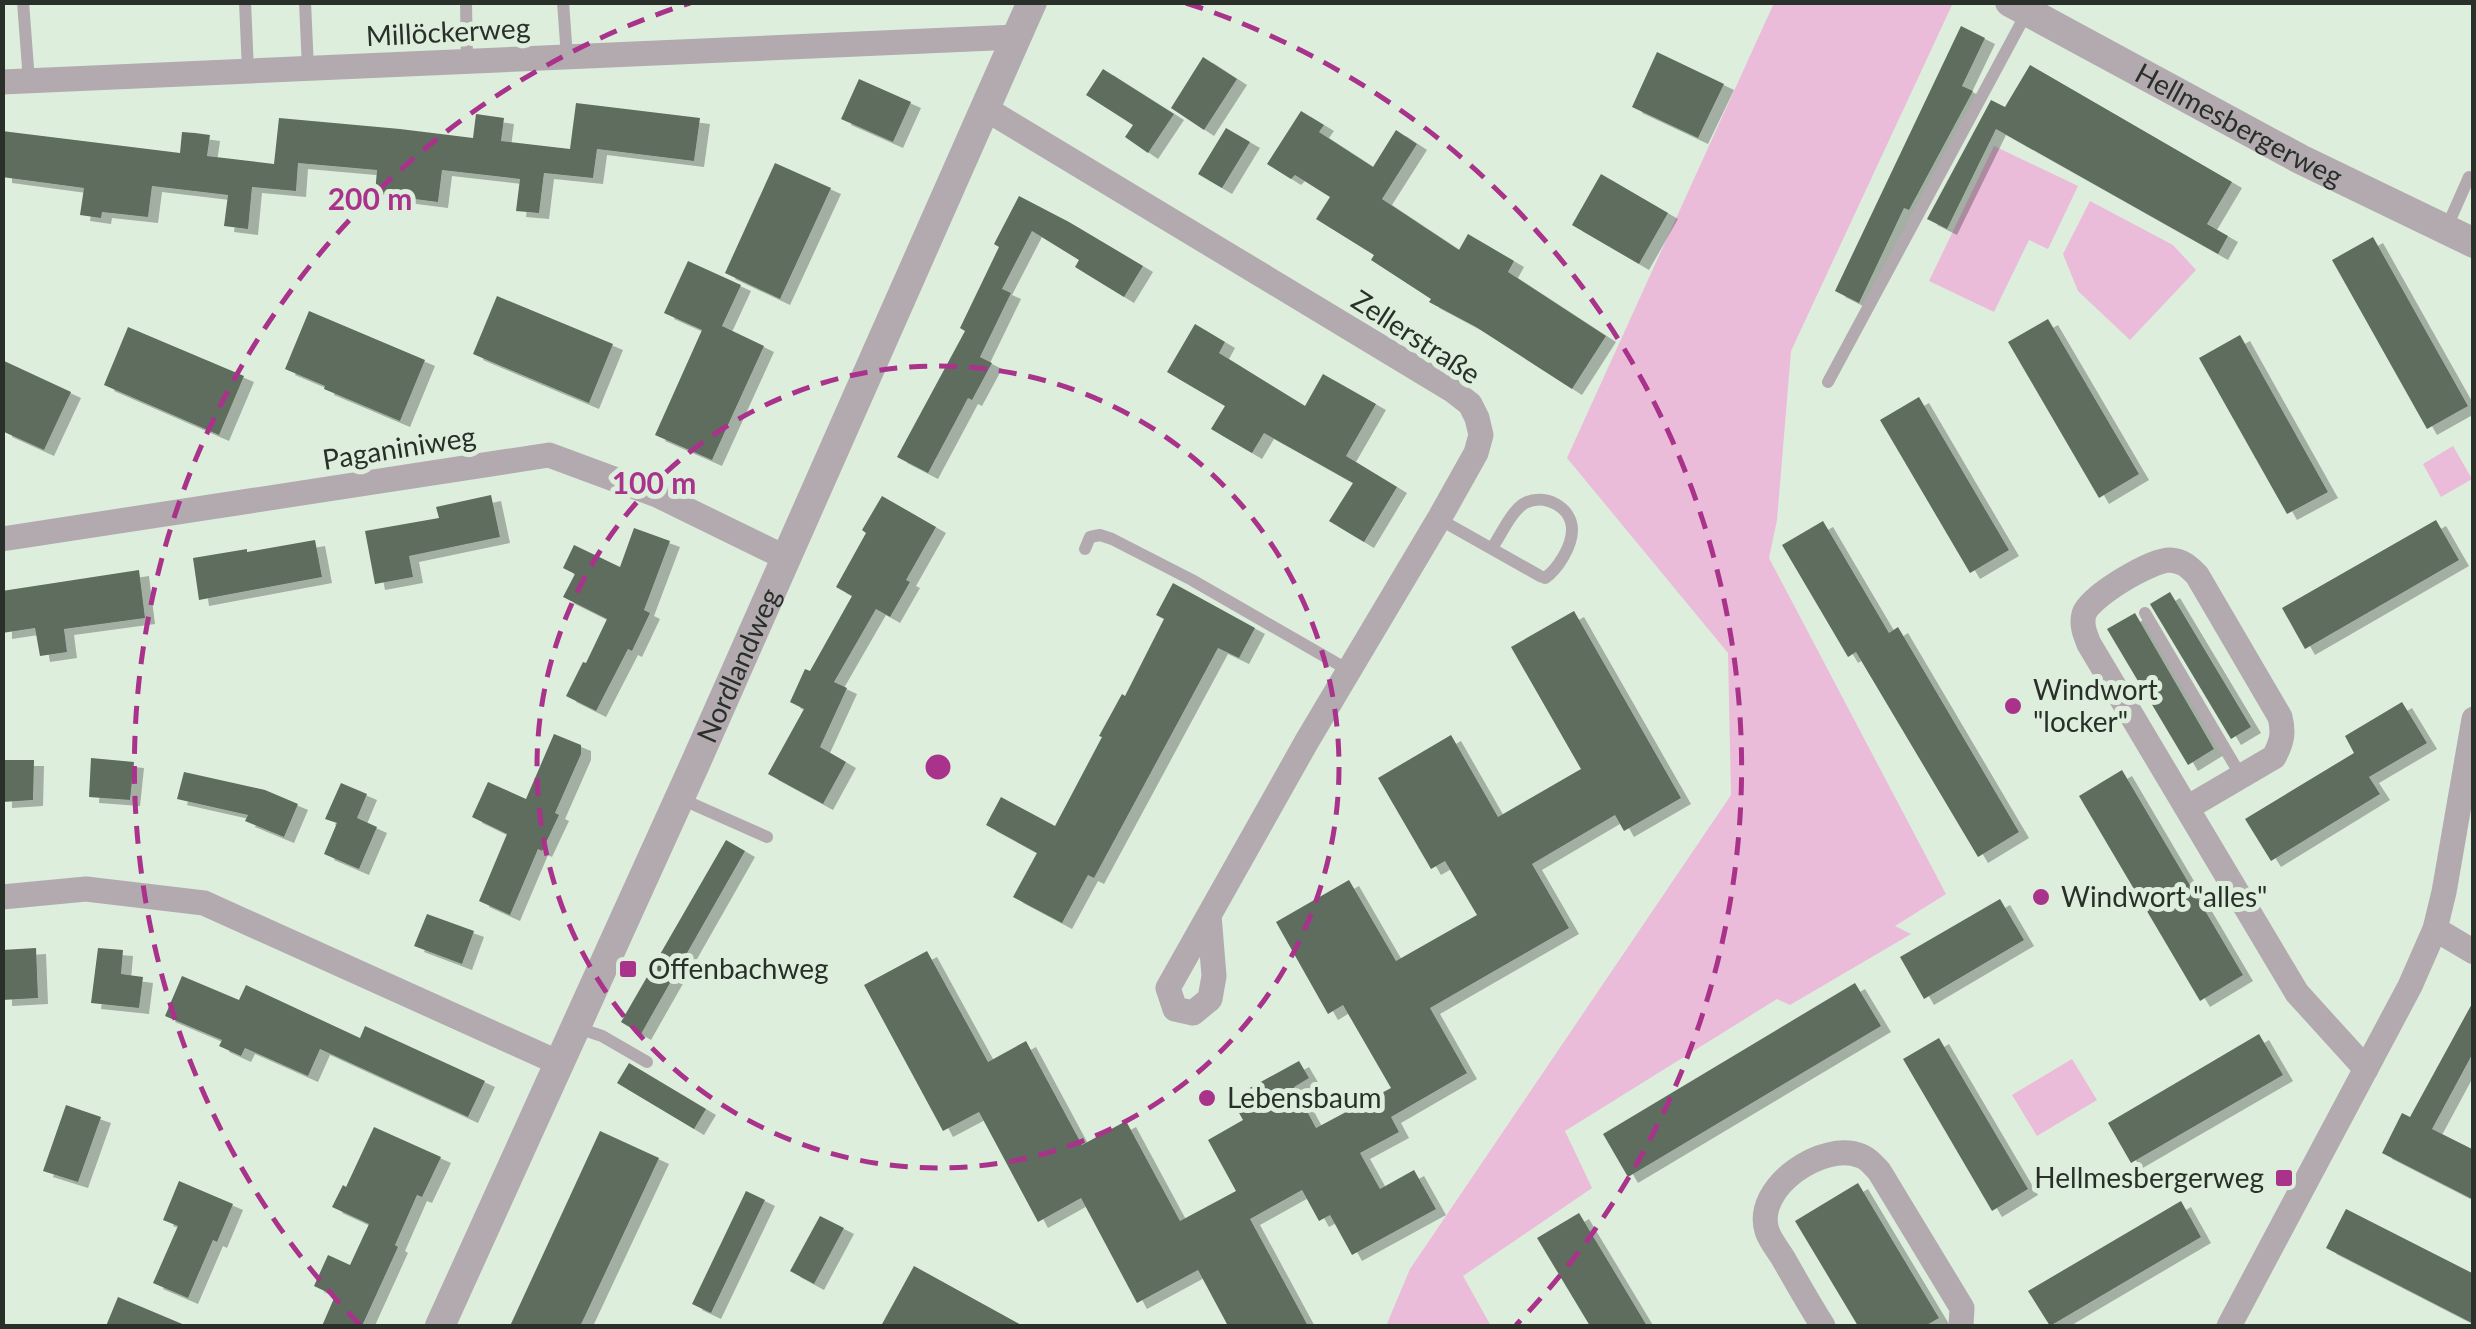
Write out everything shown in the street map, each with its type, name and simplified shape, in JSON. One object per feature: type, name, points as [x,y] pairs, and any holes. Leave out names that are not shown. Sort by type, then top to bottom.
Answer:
[{"type":"street","name":"Nordlandweg","points":[[440,1326],[680,798],[1032,2]]},
{"type":"street","name":"Hellmesbergerweg","points":[[2018,7],[2300,159],[2474,243]]},
{"type":"street","name":"Millöckerweg","points":[[2,82],[1016,37]]},
{"type":"street","name":"Zellerstraße","points":[[986,109],[1436,380],[1470,404],[1477,418],[1481,435],[1476,453],[1210,914]]},
{"type":"street","name":"Paganiniweg","points":[[2,539],[548,455],[656,495],[786,558]]},
{"type":"street","points":[[2187,808],[2274,756],[2284,732],[2280,717],[2196,575],[2185,562],[2167,560],[2152,564],[2095,598],[2085,612],[2082,628],[2089,644],[2297,994],[2366,1069]]},
{"type":"street","points":[[2229,1326],[2410,986],[2435,929],[2474,719]]},
{"type":"street","points":[[2,897],[86,889],[204,903],[559,1063]]},
{"type":"street","points":[[2435,929],[2474,952]]},
{"type":"street","points":[[1822,1326],[1766,1230],[1766,1209],[1773,1190],[1788,1176],[1816,1160],[1840,1153],[1862,1156],[1880,1170],[1962,1308],[1961,1326]]},
{"type":"lane","points":[[23,2],[29,81]]},
{"type":"lane","points":[[245,2],[248,71]]},
{"type":"lane","points":[[305,2],[308,68]]},
{"type":"lane","points":[[466,2],[467,62]]},
{"type":"lane","points":[[564,2],[567,57]]},
{"type":"lane","points":[[1828,382],[2018,7]]},
{"type":"lane","points":[[2446,229],[2468,177]]},
{"type":"lane","points":[[1439,519],[1546,578],[1556,569],[1570,540],[1570,519],[1550,500],[1524,504],[1492,548]]},
{"type":"lane","points":[[1085,549],[1090,537],[1112,539],[1350,671]]},
{"type":"lane","points":[[2145,614],[2241,776]]},
{"type":"lane","points":[[680,798],[768,838]]},
{"type":"lane","points":[[576,1027],[602,1036],[647,1062]]},
{"type":"shaded area","points":[[1774,3],[1952,5],[1791,351],[1777,520],[1769,558],[1946,894],[1895,926],[1911,934],[1790,1005],[1777,999],[1565,1131],[1592,1188],[1463,1276],[1491,1326],[1386,1326],[1410,1269],[1731,795],[1728,653],[1567,458]]},
{"type":"shaded area","points":[[1994,146],[2078,186],[2048,249],[2029,240],[1994,312],[1929,281]]},
{"type":"shaded area","points":[[2090,201],[2173,245],[2196,270],[2130,340],[2078,291],[2063,254]]},
{"type":"shaded area","points":[[2453,446],[2472,479],[2441,497],[2423,464]]},
{"type":"shaded area","points":[[2072,1059],[2097,1100],[2037,1136],[2012,1095]]},
{"type":"building","points":[[1961,26],[1985,38],[1962,86],[1973,91],[1909,210],[1904,208],[1859,303],[1835,291]]},
{"type":"building","points":[[1657,52],[1724,84],[1698,138],[1632,107]]},
{"type":"building","points":[[1203,57],[1237,79],[1204,130],[1171,108]]},
{"type":"building","points":[[2030,65],[2232,182],[2207,224],[2228,236],[2218,254],[1996,129],[1947,229],[1927,219],[1991,100],[2005,107]]},
{"type":"building","points":[[1103,69],[1174,114],[1148,153],[1125,137],[1133,125],[1086,95]]},
{"type":"building","points":[[859,79],[911,102],[893,142],[841,119]]},
{"type":"building","points":[[576,103],[700,118],[694,161],[597,149],[593,178],[544,173],[539,213],[516,211],[520,179],[442,170],[438,202],[375,194],[377,170],[298,163],[296,191],[252,187],[248,229],[224,226],[228,195],[152,186],[148,217],[102,212],[101,218],[80,215],[84,188],[2,177],[2,131],[180,153],[182,132],[195,133],[210,135],[207,156],[274,164],[279,118],[473,138],[476,114],[504,118],[501,141],[570,149]]},
{"type":"building","points":[[1301,111],[1324,125],[1319,132],[1373,167],[1396,130],[1417,144],[1382,199],[1459,250],[1468,234],[1514,261],[1508,272],[1606,336],[1572,389],[1476,327],[1429,302],[1431,299],[1371,260],[1374,255],[1316,219],[1330,197],[1295,175],[1291,179],[1267,164]]},
{"type":"building","points":[[1226,128],[1250,142],[1222,188],[1198,174]]},
{"type":"building","points":[[775,163],[831,188],[780,299],[725,273]]},
{"type":"building","points":[[1601,174],[1668,213],[1639,264],[1572,225]]},
{"type":"building","points":[[1019,196],[1143,266],[1124,297],[1075,267],[1079,260],[1032,231],[1002,289],[1011,293],[980,357],[992,363],[972,400],[968,398],[928,473],[897,457],[965,331],[960,328],[999,247],[994,244]]},
{"type":"building","points":[[2373,237],[2468,406],[2427,429],[2332,260]]},
{"type":"building","points":[[688,261],[741,285],[722,326],[764,346],[712,460],[655,435],[702,330],[664,313]]},
{"type":"building","points":[[497,296],[613,344],[589,403],[473,354]]},
{"type":"building","points":[[309,311],[425,360],[400,421],[285,369]]},
{"type":"building","points":[[2048,319],[2139,474],[2099,498],[2008,342]]},
{"type":"building","points":[[1195,324],[1225,342],[1219,353],[1305,406],[1323,374],[1376,404],[1346,456],[1397,487],[1364,542],[1329,521],[1353,483],[1264,433],[1252,453],[1211,429],[1225,406],[1167,372]]},
{"type":"building","points":[[128,327],[244,376],[219,435],[104,385]]},
{"type":"building","points":[[2240,335],[2328,492],[2287,514],[2199,358]]},
{"type":"building","points":[[2,360],[71,392],[44,450],[2,431]]},
{"type":"building","points":[[1919,397],[2009,550],[1970,573],[1880,420]]},
{"type":"building","points":[[491,495],[500,537],[409,556],[413,577],[375,584],[365,531],[439,518],[436,507]]},
{"type":"building","points":[[882,496],[936,527],[890,617],[876,609],[834,682],[847,688],[820,747],[846,762],[823,804],[768,774],[804,709],[790,702],[805,669],[810,671],[852,596],[836,587]]},
{"type":"building","points":[[2436,520],[2459,560],[2305,649],[2282,608]]},
{"type":"building","points":[[1823,521],[1889,633],[1898,627],[2019,832],[1978,857],[1856,652],[1848,657],[1782,545]]},
{"type":"building","points":[[634,528],[670,541],[644,610],[650,613],[596,711],[566,696],[607,619],[563,597],[575,574],[563,568],[574,545],[620,567]]},
{"type":"building","points":[[315,540],[322,577],[199,600],[193,558]]},
{"type":"building","points":[[139,570],[145,618],[64,629],[67,652],[40,656],[35,628],[2,633],[2,591]]},
{"type":"building","points":[[1173,583],[1255,628],[1239,658],[1218,648],[1094,878],[1088,875],[1062,923],[1013,897],[1037,853],[986,825],[1001,797],[1055,826],[1102,737],[1099,736],[1122,694],[1125,696],[1164,619],[1156,615]]},
{"type":"building","points":[[2170,592],[2251,727],[2231,739],[2150,604]]},
{"type":"building","points":[[1574,611],[1681,798],[1624,831],[1615,815],[1532,864],[1569,928],[1430,1008],[1467,1073],[1391,1117],[1399,1132],[1360,1153],[1380,1189],[1414,1170],[1436,1209],[1352,1255],[1330,1215],[1319,1221],[1302,1190],[1250,1219],[1308,1326],[1228,1326],[1198,1270],[1137,1303],[1081,1198],[1038,1222],[979,1112],[943,1131],[864,985],[927,951],[988,1062],[1026,1041],[1082,1145],[1126,1121],[1180,1221],[1236,1191],[1208,1140],[1243,1120],[1238,1111],[1253,1103],[1246,1090],[1299,1061],[1309,1078],[1294,1087],[1316,1128],[1391,1088],[1343,1005],[1328,1014],[1276,922],[1349,880],[1396,961],[1477,915],[1445,861],[1431,869],[1378,778],[1451,735],[1498,817],[1581,769],[1511,647]]},
{"type":"building","points":[[2135,613],[2214,749],[2188,765],[2107,629]]},
{"type":"building","points":[[2402,702],[2427,743],[2369,777],[2380,794],[2271,861],[2245,819],[2354,753],[2345,736]]},
{"type":"building","points":[[554,734],[581,745],[581,754],[555,813],[559,815],[542,851],[538,849],[510,915],[479,901],[507,834],[472,817],[488,782],[526,799]]},
{"type":"building","points":[[91,758],[134,762],[130,800],[89,797]]},
{"type":"building","points":[[2,760],[34,760],[33,800],[2,802]]},
{"type":"building","points":[[2122,770],[2243,975],[2200,1001],[2079,796]]},
{"type":"building","points":[[184,772],[265,790],[298,804],[284,837],[245,821],[248,815],[177,799]]},
{"type":"building","points":[[341,783],[367,794],[357,818],[377,827],[359,869],[324,854],[337,823],[325,819]]},
{"type":"building","points":[[726,840],[745,851],[641,1034],[621,1022]]},
{"type":"building","points":[[2000,899],[2024,940],[1924,999],[1900,957]]},
{"type":"building","points":[[427,914],[474,931],[462,964],[414,946]]},
{"type":"building","points":[[36,948],[38,998],[2,1000],[2,950]]},
{"type":"building","points":[[98,948],[123,950],[121,974],[143,977],[139,1008],[91,1003]]},
{"type":"building","points":[[182,976],[239,1000],[246,985],[360,1038],[365,1026],[485,1081],[468,1117],[320,1049],[308,1076],[245,1048],[241,1056],[219,1046],[222,1040],[165,1016]]},
{"type":"building","points":[[1855,983],[1881,1026],[1628,1177],[1603,1134]]},
{"type":"building","points":[[2474,1000],[2474,1051],[2432,1129],[2474,1150],[2474,1200],[2382,1153],[2402,1113],[2410,1117]]},
{"type":"building","points":[[2259,1034],[2283,1075],[2131,1163],[2108,1123]]},
{"type":"building","points":[[1939,1038],[2028,1189],[1992,1211],[1903,1059]]},
{"type":"building","points":[[629,1063],[706,1109],[694,1129],[617,1083]]},
{"type":"building","points":[[66,1105],[101,1117],[78,1182],[43,1171]]},
{"type":"building","points":[[374,1127],[441,1157],[422,1197],[417,1195],[362,1326],[322,1326],[335,1296],[314,1286],[328,1255],[350,1265],[369,1224],[332,1207],[343,1185],[346,1187]]},
{"type":"building","points":[[600,1131],[659,1158],[580,1326],[510,1326]]},
{"type":"building","points":[[179,1181],[233,1204],[188,1298],[153,1283],[178,1226],[163,1220]]},
{"type":"building","points":[[1858,1183],[1939,1318],[1925,1326],[1858,1326],[1795,1221]]},
{"type":"building","points":[[746,1191],[765,1200],[711,1313],[692,1304]]},
{"type":"building","points":[[2181,1201],[2201,1237],[2050,1326],[2028,1291]]},
{"type":"building","points":[[2346,1209],[2474,1274],[2474,1324],[2326,1248]]},
{"type":"building","points":[[1579,1213],[1647,1326],[1590,1326],[1537,1238]]},
{"type":"building","points":[[820,1216],[844,1228],[814,1284],[790,1271]]},
{"type":"building","points":[[914,1266],[1023,1326],[881,1326]]},
{"type":"building","points":[[118,1297],[187,1326],[106,1326]]},
{"type":"place","name":"Windwort \"locker\"","points":[[2013,706]]},
{"type":"place","name":"Windwort \"alles\"","points":[[2041,897]]},
{"type":"place","name":"Offenbachweg","points":[[628,969]]},
{"type":"place","name":"Lebensbaum","points":[[1207,1098]]},
{"type":"place","name":"Hellmesbergerweg","points":[[2284,1178]]}]
